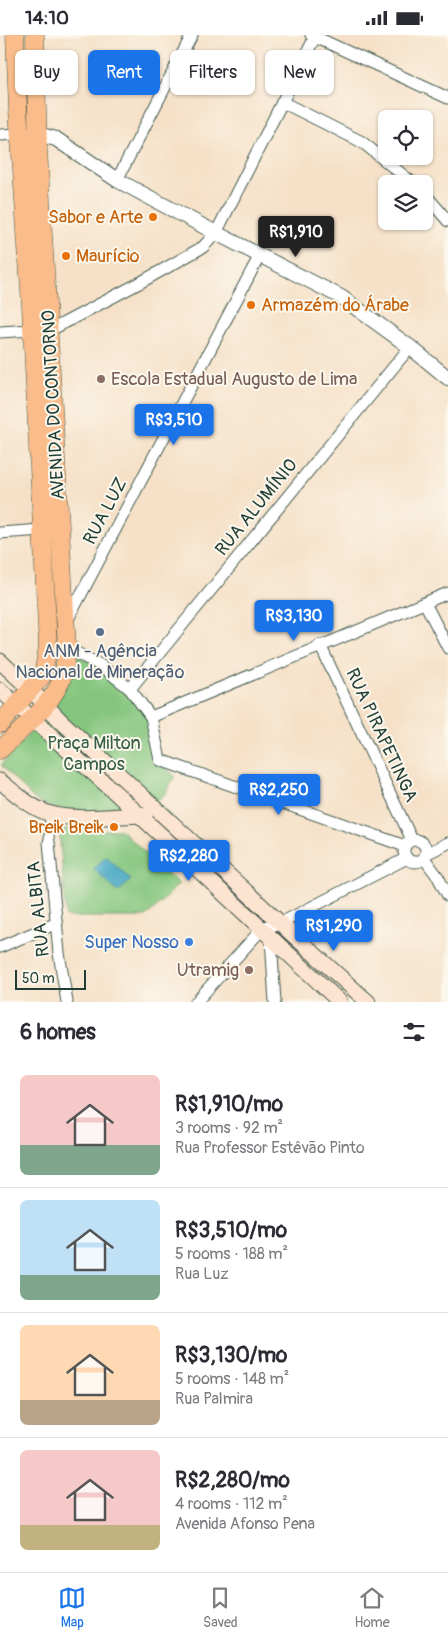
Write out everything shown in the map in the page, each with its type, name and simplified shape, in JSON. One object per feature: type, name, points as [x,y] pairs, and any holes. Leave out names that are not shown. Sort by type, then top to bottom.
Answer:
[{"type":"main road","name":"AVENIDA DO CONTORNO","points":[[0,750],[46,705],[63,676],[67,648],[41,330],[20,134],[15,35]]},
{"type":"main road","name":"AVENIDA DO CONTORNO","points":[[0,725],[43,675],[48,647],[42,530],[41,330],[35,35]]},
{"type":"main road","points":[[0,661],[60,720],[172,824],[368,1002]]},
{"type":"main road","points":[[0,690],[139,815],[340,1002]]},
{"type":"main road","points":[[0,781],[29,804],[50,814],[69,818],[139,815],[172,824]]},
{"type":"street","points":[[117,180],[192,35]]},
{"type":"street","points":[[0,332],[41,330],[143,281],[203,247],[216,233],[314,35],[448,98]]},
{"type":"street","points":[[282,102],[362,142],[403,175]]},
{"type":"street","points":[[0,135],[38,134],[56,139],[117,180],[341,297],[410,347],[448,378]]},
{"type":"street","points":[[433,204],[448,221]]},
{"type":"street","name":"RUA LUZ","points":[[66,625],[260,255]]},
{"type":"street","name":"RUA ALUMÍNIO","points":[[130,689],[410,347]]},
{"type":"street","points":[[0,533],[42,530]]},
{"type":"street","points":[[151,717],[448,593]]},
{"type":"street","points":[[424,603],[448,648]]},
{"type":"street","name":"RUA PIRAPETINGA","points":[[320,645],[408,848]]},
{"type":"street","points":[[67,648],[100,665],[130,689],[151,717],[160,761],[408,848],[415,862],[448,843]]},
{"type":"street","points":[[48,842],[50,814]]},
{"type":"street","points":[[196,1002],[271,926],[281,923],[408,848],[417,840],[422,842],[427,849],[425,856],[448,896]]},
{"type":"street","name":"RUA ALBITA","points":[[48,842],[59,953],[67,1002]]},
{"type":"street","points":[[0,947],[57,923]]},
{"type":"street","points":[[264,932],[274,1002]]},
{"type":"green space","name":"Praça Milton Campos","points":[[69,652],[99,665],[150,717],[159,762],[175,776],[165,794],[156,802],[175,820],[53,809],[35,800],[1,765],[57,703]]},
{"type":"green space","points":[[59,829],[121,830],[179,884],[146,917],[66,917]]},
{"type":"water","points":[[106,856],[131,880],[118,892],[94,869]]},
{"type":"place","name":"Sabor e Arte","points":[[153,217]]},
{"type":"place","name":"Maurício","points":[[66,256]]},
{"type":"place","name":"Armazém do Árabe","points":[[251,305]]},
{"type":"place","name":"Escola Estadual Augusto de Lima","points":[[101,379]]},
{"type":"place","name":"ANM - Agência Nacional de Mineração","points":[[100,632]]},
{"type":"place","name":"Breik Breik","points":[[114,827]]},
{"type":"place","name":"Super Nosso","points":[[189,942]]},
{"type":"place","name":"Utramig","points":[[249,970]]}]
